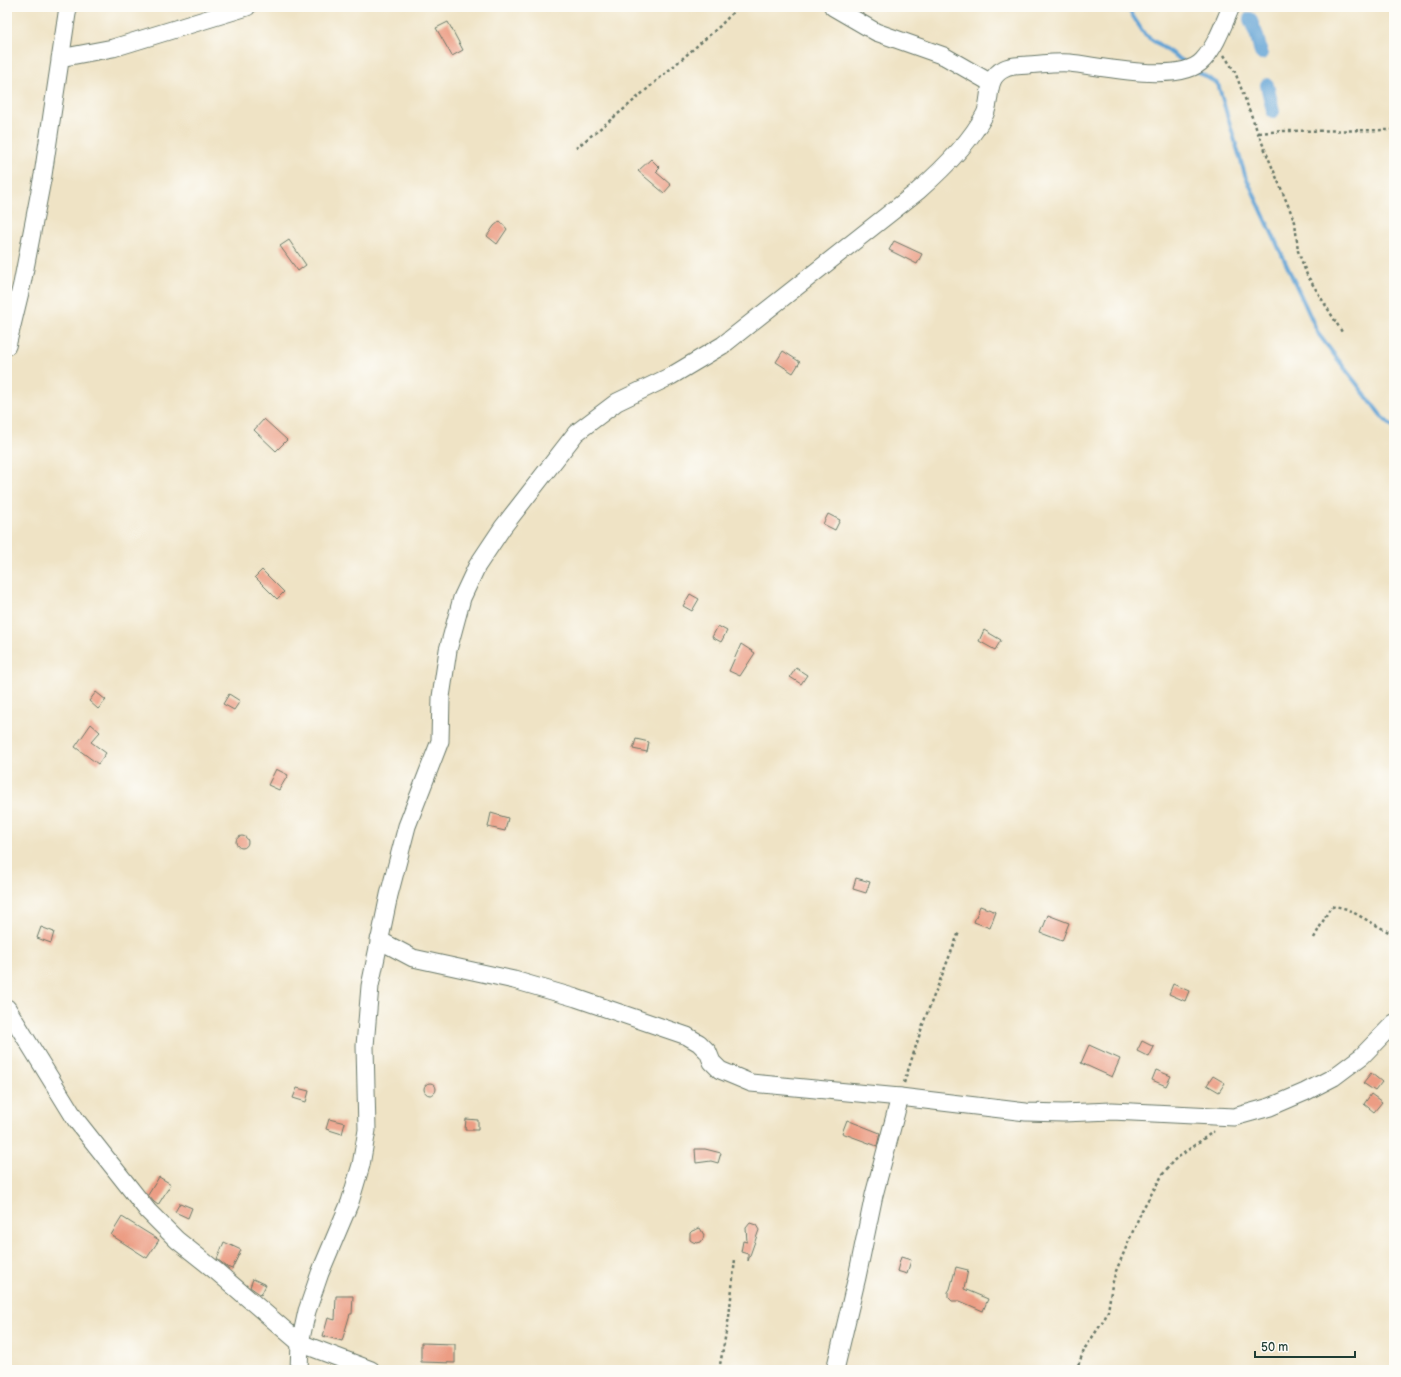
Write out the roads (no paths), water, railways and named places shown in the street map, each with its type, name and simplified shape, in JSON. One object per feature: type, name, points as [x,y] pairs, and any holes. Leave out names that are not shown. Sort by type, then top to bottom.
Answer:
[{"type":"street","points":[[7,346],[22,284],[43,175],[68,7]]},
{"type":"street","points":[[60,58],[112,48],[247,7]]},
{"type":"street","points":[[833,7],[876,32],[944,56],[991,83]]},
{"type":"street","points":[[299,1370],[300,1343],[307,1311],[334,1236],[350,1202],[361,1165],[367,1130],[365,1046],[366,1018],[370,986],[389,895],[407,826],[440,742],[441,697],[448,650],[462,598],[477,566],[503,527],[576,433],[617,402],[671,376],[723,345],[918,191],[946,166],[966,141],[985,112],[991,83],[996,74],[1005,68],[1069,63],[1123,71],[1155,73],[1180,71],[1192,67],[1202,61],[1214,45],[1231,7]]},
{"type":"street","points":[[379,940],[413,958],[514,980],[576,998],[687,1036],[699,1043],[708,1052],[712,1062],[720,1070],[751,1083],[900,1097],[1026,1112],[1063,1113],[1112,1111],[1234,1117],[1270,1107],[1305,1092],[1334,1077],[1362,1056],[1394,1023]]},
{"type":"street","points":[[7,1008],[76,1120],[148,1211],[177,1240],[216,1271],[300,1343],[371,1370]]},
{"type":"street","points":[[835,1370],[857,1277],[874,1195],[900,1097]]},
{"type":"waterway","points":[[1127,7],[1145,35],[1187,64]]},
{"type":"waterway","points":[[1250,19],[1257,36],[1261,53]]},
{"type":"waterway","points":[[1195,70],[1218,84],[1245,175],[1319,335],[1383,418],[1394,428]]},
{"type":"waterway","points":[[1267,85],[1273,111]]}]
